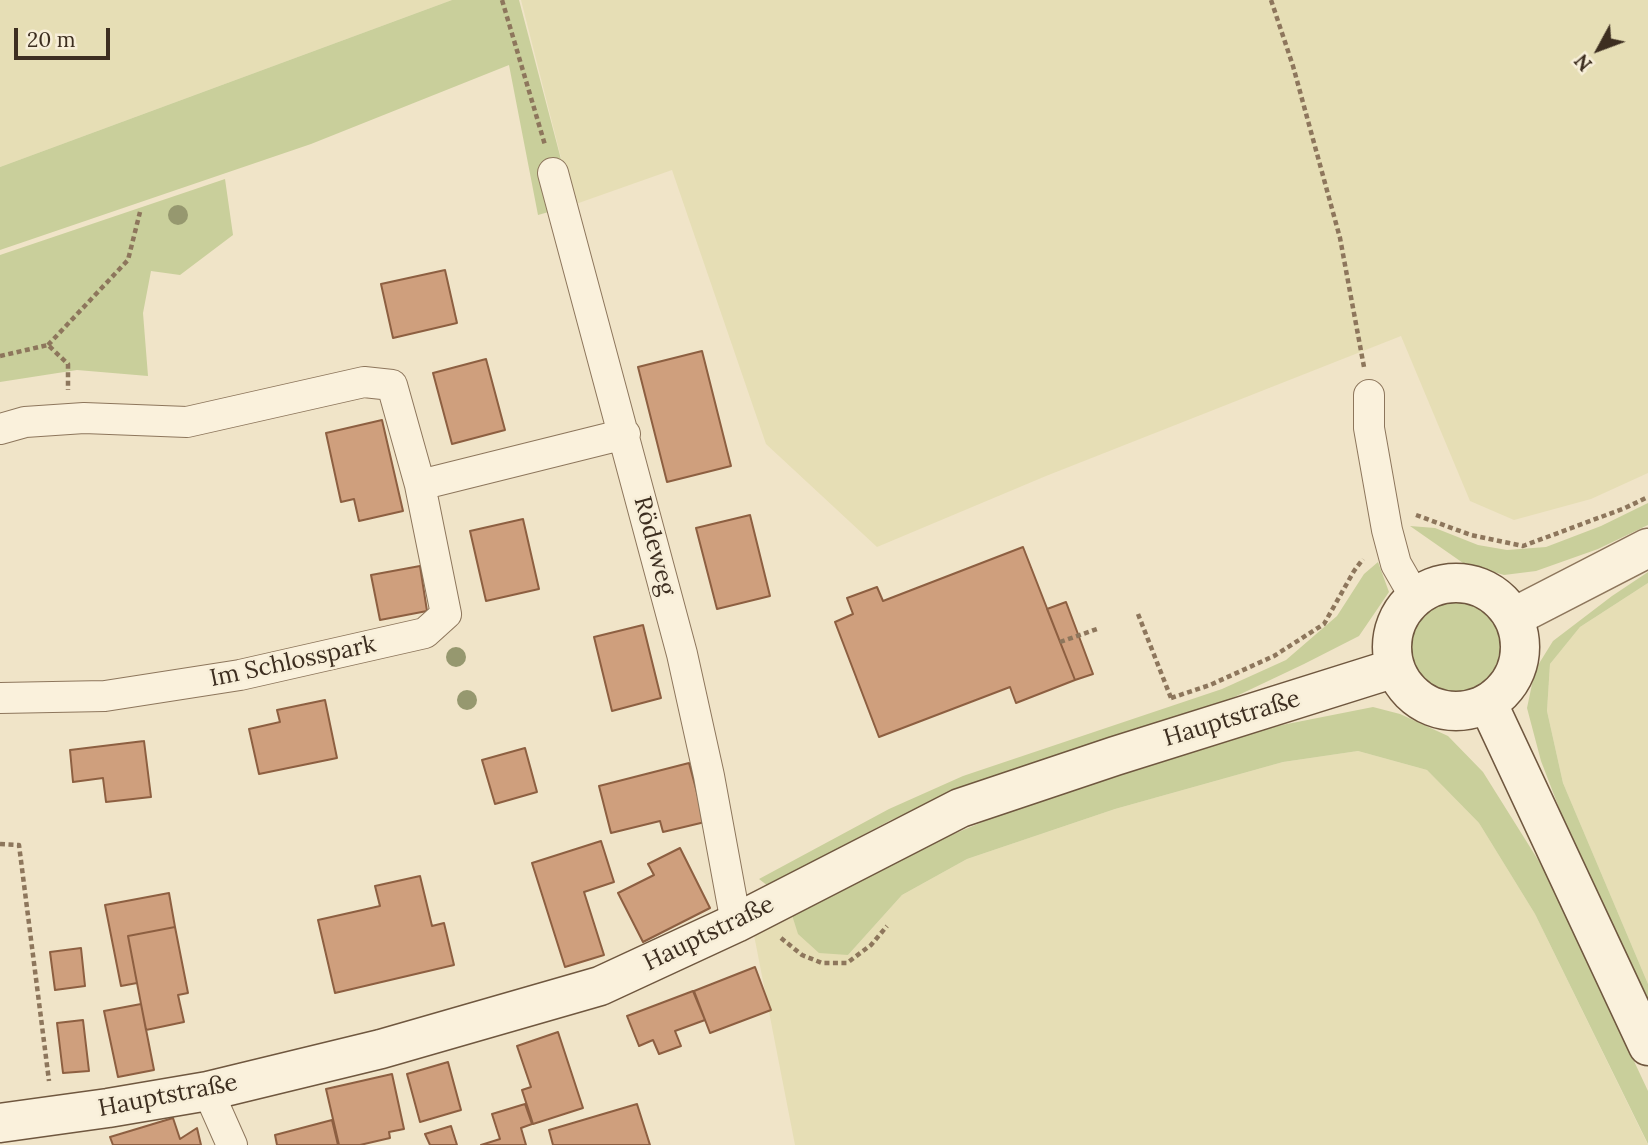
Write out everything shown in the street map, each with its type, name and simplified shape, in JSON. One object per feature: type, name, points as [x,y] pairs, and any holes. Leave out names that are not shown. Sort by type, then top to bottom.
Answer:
[{"type":"main road","points":[[1514,617],[1648,548]]},
{"type":"main road","points":[[1443,583],[1466,583],[1490,592],[1501,600],[1514,617],[1521,640],[1520,662],[1511,683],[1488,704],[1471,710],[1450,712],[1438,709],[1416,698],[1407,689],[1395,668],[1393,633],[1400,615],[1415,597],[1443,583]]},
{"type":"main road","name":"Hauptstraße","points":[[0,1123],[208,1091],[381,1049],[600,986],[746,918],[960,808],[1395,668]]},
{"type":"main road","points":[[1488,704],[1648,1046]]},
{"type":"street","name":"Rödeweg","points":[[553,173],[682,654],[709,776],[746,918]]},
{"type":"street","name":"Im Schlosspark","points":[[0,429],[25,422],[69,419],[187,422],[364,382],[392,385],[420,485],[446,614],[425,633],[240,675],[106,696],[0,698]]},
{"type":"street","points":[[1369,395],[1369,428],[1388,530],[1396,564],[1415,597]]},
{"type":"street","points":[[420,485],[625,434]]},
{"type":"street","points":[[208,1091],[232,1145]]},
{"type":"path","points":[[502,0],[553,173]]},
{"type":"path","points":[[1271,0],[1293,66],[1340,238],[1369,395]]},
{"type":"path","points":[[0,356],[48,345],[128,260],[140,212]]},
{"type":"path","points":[[48,345],[68,364],[69,419]]},
{"type":"path","points":[[1160,702],[1210,685],[1273,656],[1324,624],[1354,571],[1388,530],[1412,514],[1471,535],[1523,546],[1648,497]]},
{"type":"path","points":[[1138,614],[1171,698]]},
{"type":"path","points":[[1060,642],[1097,629]]},
{"type":"path","points":[[0,844],[19,845],[54,1116]]},
{"type":"path","points":[[746,918],[778,936],[802,956],[822,963],[847,963],[871,946],[887,926]]},
{"type":"shaded area","points":[[0,0],[452,0],[0,167]]},
{"type":"shaded area","points":[[521,0],[1648,0],[1648,473],[1591,499],[1514,520],[1470,501],[1401,336],[1046,476],[877,547],[766,444],[672,170],[573,205]]},
{"type":"shaded area","points":[[1648,583],[1648,984],[1563,783],[1547,711],[1550,664],[1580,627]]},
{"type":"shaded area","points":[[1358,751],[1427,770],[1479,823],[1535,914],[1648,1145],[795,1145],[754,935],[792,915],[848,955],[902,895],[967,859],[1115,809],[1283,762]]},
{"type":"green space","points":[[452,0],[519,0],[573,205],[538,215],[509,65],[311,144],[0,250],[0,167]]},
{"type":"green space","points":[[225,179],[233,235],[180,275],[151,271],[143,313],[148,376],[77,370],[0,382],[0,255]]},
{"type":"green space","points":[[1648,503],[1648,525],[1598,549],[1536,571],[1504,575],[1463,563],[1410,526],[1435,528],[1478,545],[1507,550],[1546,547],[1601,526]]},
{"type":"green space","points":[[1378,562],[1389,592],[1359,636],[1226,701],[963,788],[889,821],[768,886],[759,879],[889,809],[963,776],[1222,689],[1286,660],[1337,616],[1364,574]]},
{"type":"green space","points":[[1648,572],[1648,583],[1580,627],[1550,664],[1547,711],[1563,783],[1648,984],[1648,1016],[1594,899],[1541,761],[1527,708],[1535,670],[1553,641]]},
{"type":"green space","points":[[1455,599],[1474,603],[1489,614],[1500,629],[1504,648],[1500,667],[1489,682],[1474,693],[1455,697],[1436,693],[1421,682],[1410,667],[1406,648],[1410,629],[1421,614],[1436,603]]},
{"type":"green space","points":[[1373,707],[1400,714],[1448,736],[1483,772],[1545,871],[1648,1091],[1648,1144],[1535,914],[1479,823],[1427,770],[1358,751],[1283,762],[1115,809],[967,859],[902,895],[848,955],[819,953],[798,934],[792,915],[906,854],[1023,805],[1155,758],[1282,725]]},
{"type":"building","points":[[445,270],[457,323],[393,338],[381,284]]},
{"type":"building","points":[[702,351],[731,466],[667,482],[638,367]]},
{"type":"building","points":[[486,359],[505,430],[452,444],[433,373]]},
{"type":"building","points":[[382,420],[403,511],[359,521],[354,499],[341,502],[326,433]]},
{"type":"building","points":[[750,515],[770,596],[717,609],[696,528]]},
{"type":"building","points":[[523,519],[539,589],[486,601],[470,531]]},
{"type":"building","points":[[1023,547],[1075,680],[1016,703],[1010,687],[879,737],[835,622],[853,614],[847,598],[877,587],[883,601]]},
{"type":"building","points":[[420,566],[427,611],[380,620],[371,575]]},
{"type":"building","points":[[1066,602],[1093,674],[1075,680],[1047,609]]},
{"type":"building","points":[[643,625],[661,698],[612,711],[594,637]]},
{"type":"building","points":[[325,700],[337,758],[259,774],[249,729],[280,722],[277,710]]},
{"type":"building","points":[[144,741],[151,797],[106,802],[103,778],[73,782],[70,750]]},
{"type":"building","points":[[525,748],[537,792],[495,804],[482,760]]},
{"type":"building","points":[[689,763],[705,822],[663,832],[660,821],[611,833],[599,786]]},
{"type":"building","points":[[601,841],[614,882],[584,892],[604,955],[565,967],[532,863]]},
{"type":"building","points":[[680,848],[710,908],[643,942],[618,893],[654,875],[648,864]]},
{"type":"building","points":[[420,876],[432,926],[444,923],[454,965],[335,993],[318,920],[380,906],[375,886]]},
{"type":"building","points":[[169,893],[175,927],[128,936],[137,983],[121,986],[105,905]]},
{"type":"building","points":[[175,927],[188,993],[178,995],[184,1022],[146,1030],[128,936]]},
{"type":"building","points":[[81,948],[85,986],[55,990],[50,952]]},
{"type":"building","points":[[755,967],[771,1010],[710,1033],[694,991]]},
{"type":"building","points":[[693,991],[705,1020],[675,1031],[681,1046],[659,1054],[653,1040],[639,1046],[627,1016]]},
{"type":"building","points":[[141,1004],[154,1070],[118,1077],[104,1011]]},
{"type":"building","points":[[83,1020],[89,1071],[63,1073],[57,1023]]},
{"type":"building","points":[[558,1032],[583,1108],[533,1124],[522,1090],[531,1087],[517,1046]]},
{"type":"building","points":[[448,1062],[461,1110],[420,1122],[407,1074]]},
{"type":"building","points":[[392,1074],[404,1129],[389,1132],[390,1138],[360,1145],[339,1145],[326,1089]]},
{"type":"building","points":[[525,1104],[532,1124],[521,1128],[526,1145],[481,1145],[500,1139],[492,1114]]},
{"type":"building","points":[[637,1104],[650,1145],[553,1145],[549,1130]]},
{"type":"building","points":[[173,1118],[180,1139],[197,1128],[201,1145],[113,1145],[110,1137]]},
{"type":"building","points":[[332,1120],[338,1145],[277,1145],[275,1135]]},
{"type":"building","points":[[451,1126],[457,1145],[430,1145],[425,1134]]}]
